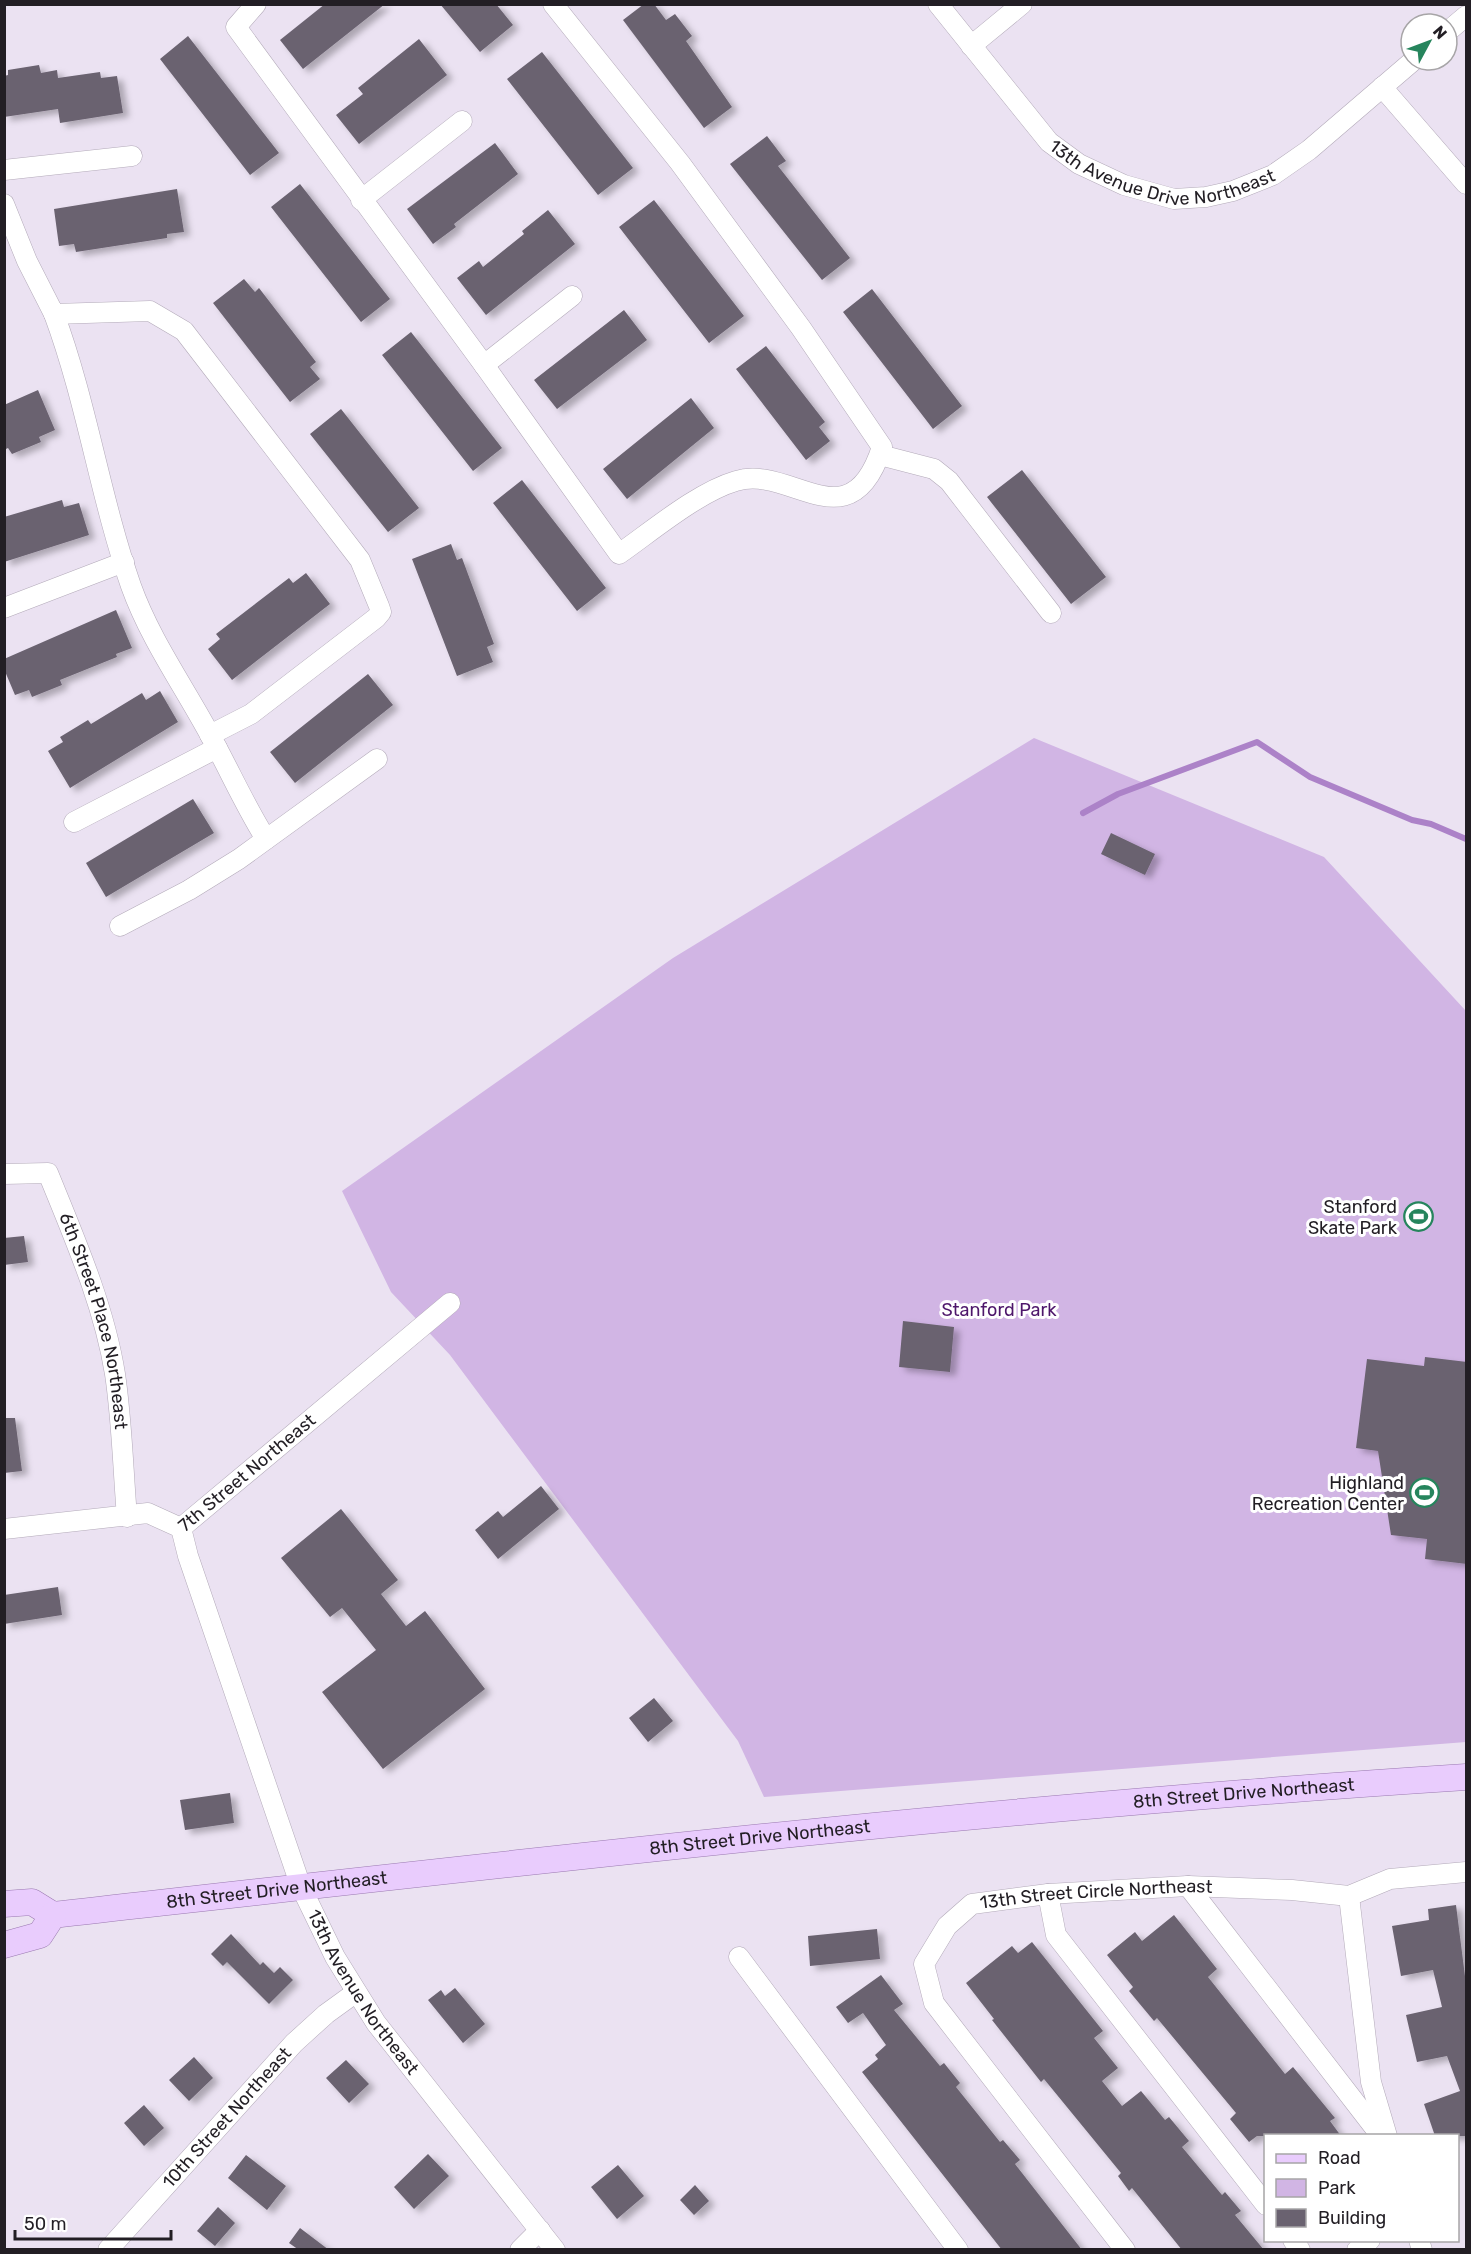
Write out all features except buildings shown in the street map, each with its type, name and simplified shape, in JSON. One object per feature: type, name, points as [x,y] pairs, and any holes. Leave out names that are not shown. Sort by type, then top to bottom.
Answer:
[{"type":"main road","name":"8th Street Drive Northeast","points":[[53,1915],[614,1852],[947,1820],[1467,1777]]},
{"type":"main road","points":[[4,1904],[32,1902],[53,1915],[40,1935],[4,1945]]},
{"type":"street","points":[[256,4],[236,27],[484,365],[618,554],[722,486],[754,477],[815,495],[844,495],[854,491],[876,467],[882,447],[795,319],[680,163],[553,4]]},
{"type":"street","name":"13th Avenue Drive Northeast","points":[[938,4],[1049,142],[1064,155],[1124,185],[1148,194],[1174,199],[1206,197],[1233,191],[1273,175],[1309,150],[1400,72]]},
{"type":"street","points":[[971,46],[1022,4]]},
{"type":"street","points":[[1382,87],[1467,184]]},
{"type":"street","points":[[362,200],[462,121]]},
{"type":"street","points":[[4,170],[132,156]]},
{"type":"street","points":[[5,205],[27,261],[54,314],[87,422],[124,562],[150,631],[214,741],[266,839]]},
{"type":"street","points":[[484,365],[572,296]]},
{"type":"street","points":[[54,314],[150,311],[184,331],[360,560],[381,612],[214,741],[74,822]]},
{"type":"street","points":[[880,454],[934,469],[949,481],[1051,613]]},
{"type":"street","points":[[4,608],[124,562]]},
{"type":"street","points":[[120,926],[189,890],[266,839],[377,759]]},
{"type":"street","name":"6th Street Place Northeast","points":[[4,1174],[48,1173],[73,1235],[105,1330],[115,1374],[128,1516]]},
{"type":"street","name":"7th Street Northeast","points":[[4,1529],[148,1514],[181,1528],[450,1303]]},
{"type":"street","name":"13th Avenue Northeast","points":[[181,1528],[188,1556],[301,1887],[355,1993],[555,2250]]},
{"type":"street","name":"13th Street Circle Northeast","points":[[1125,2250],[934,2003],[924,1964],[947,1926],[972,1904],[1048,1894],[1188,1887],[1292,1890],[1350,1896],[1390,1879],[1467,1872]]},
{"type":"street","points":[[1188,1887],[1379,2134]]},
{"type":"street","points":[[1048,1894],[1056,1935],[1264,2202]]},
{"type":"street","points":[[1350,1896],[1371,2082],[1386,2134]]},
{"type":"street","points":[[739,1957],[958,2250]]},
{"type":"street","name":"10th Street Northeast","points":[[108,2250],[294,2043],[326,2014],[355,1993]]},
{"type":"street","points":[[520,2250],[540,2230]]},
{"type":"green space","name":"Stanford Park","points":[[1034,738],[1324,857],[1466,1011],[1466,1742],[764,1797],[738,1741],[450,1355],[391,1292],[342,1191],[673,958]]},
{"type":"waterway","points":[[1083,813],[1118,794],[1257,742],[1310,777],[1412,820],[1431,824],[1466,839]]},
{"type":"place","name":"Stanford Skate Park","points":[[1418,1217]]},
{"type":"place","name":"Highland Recreation Center","points":[[1425,1493]]}]
